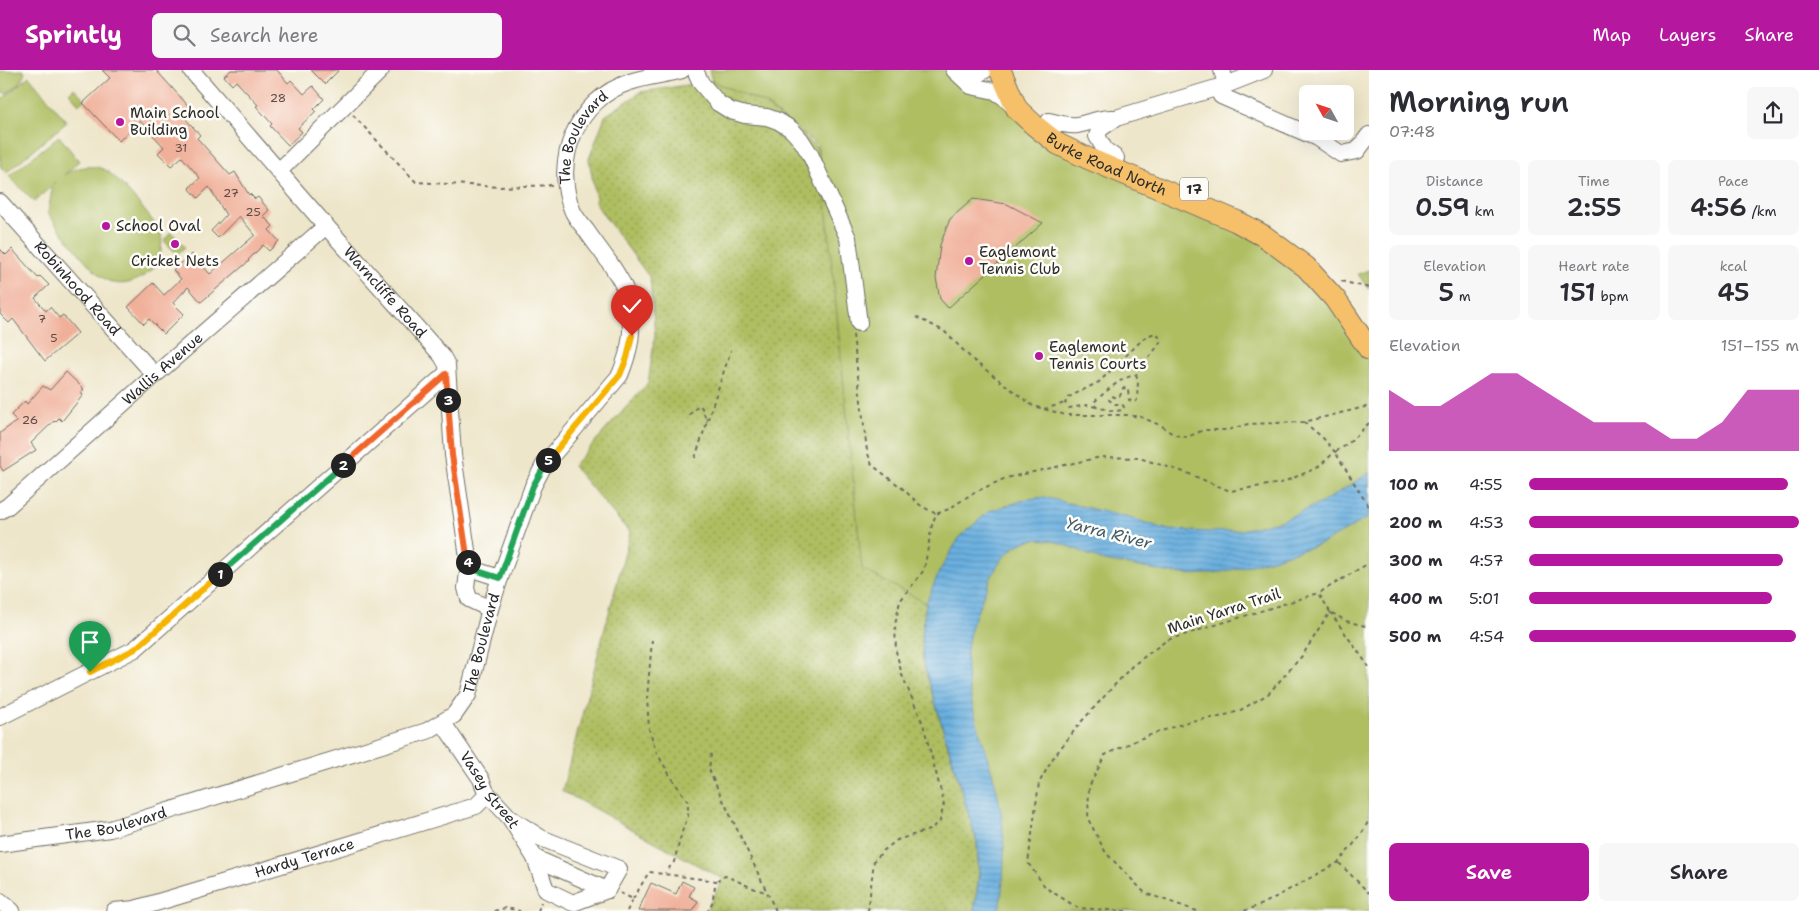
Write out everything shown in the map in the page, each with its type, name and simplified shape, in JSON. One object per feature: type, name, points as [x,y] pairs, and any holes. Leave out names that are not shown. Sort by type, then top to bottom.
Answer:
[{"type":"main road","name":"Burke Road North","points":[[1000,70],[1017,109],[1058,144],[1236,221],[1264,236],[1306,267],[1335,299],[1369,349]]},
{"type":"main road","name":"Burke Road North","points":[[1011,70],[1025,95],[1049,121],[1062,133],[1082,145],[1223,200],[1258,217],[1290,237],[1315,258],[1351,298],[1369,324]]},
{"type":"street","name":"Warncliffe Road","points":[[191,70],[442,356],[447,365],[452,455],[469,564],[466,588],[469,599],[490,608]]},
{"type":"street","points":[[279,171],[381,70]]},
{"type":"street","name":"The Boulevard","points":[[0,844],[110,829],[427,731],[454,715],[468,695],[490,608],[533,486],[544,465],[620,375],[627,358],[632,336],[625,288],[573,213],[565,185],[566,159],[571,138],[588,110],[609,92],[630,82],[682,70]]},
{"type":"street","points":[[695,70],[701,83],[718,103],[731,111],[778,121],[791,129],[801,140],[810,154],[848,238],[858,323]]},
{"type":"street","points":[[954,70],[971,86],[1000,93],[1017,109]]},
{"type":"street","points":[[958,70],[972,75],[985,70]]},
{"type":"street","points":[[1116,158],[1105,150],[1097,136],[1100,129],[1116,118],[1222,81],[1264,70]]},
{"type":"street","points":[[1222,81],[1221,96],[1317,138],[1341,154],[1357,151],[1369,135]]},
{"type":"street","points":[[1049,121],[1073,125],[1104,117],[1116,118]]},
{"type":"street","name":"Robinhood Road","points":[[0,202],[155,375]]},
{"type":"street","name":"Wallis Avenue","points":[[0,511],[8,506],[326,226]]},
{"type":"street","points":[[0,717],[135,649],[446,374]]},
{"type":"street","points":[[469,564],[478,571],[500,578]]},
{"type":"street","name":"Vasey Street","points":[[443,723],[482,779],[486,792],[510,818],[534,858],[546,890],[573,903],[610,890]]},
{"type":"street","name":"Hardy Terrace","points":[[114,911],[135,909],[476,806],[484,798],[486,792]]},
{"type":"street","points":[[510,818],[541,838],[619,869],[610,890],[534,858]]},
{"type":"street","points":[[0,901],[12,911]]},
{"type":"path","points":[[345,106],[416,182],[500,187],[565,185]]},
{"type":"path","points":[[1334,279],[1369,288]]},
{"type":"path","points":[[916,317],[944,331],[973,360],[1033,406],[1066,415],[1127,415],[1141,417],[1162,426],[1174,435],[1186,437],[1204,430],[1228,430],[1248,424],[1304,422],[1369,406]]},
{"type":"path","points":[[858,323],[853,334],[867,450],[872,465],[902,488],[920,505],[936,514],[948,510],[973,493],[1006,478],[1101,457],[1139,458],[1187,473],[1230,491],[1281,483],[1317,468],[1335,452],[1348,444],[1369,423]]},
{"type":"path","points":[[1044,410],[1065,402],[1069,397],[1099,382],[1144,338],[1157,334],[1161,340],[1159,344],[1141,364],[1136,375],[1138,387],[1137,400],[1135,402],[1129,400],[1129,392],[1126,388],[1123,388],[1120,396],[1117,398],[1112,396],[1109,400],[1115,404],[1122,404],[1124,407],[1122,410]]},
{"type":"path","points":[[695,458],[731,350]]},
{"type":"path","points":[[1096,407],[1094,402],[1105,393],[1128,376],[1136,375]]},
{"type":"path","points":[[1065,402],[1069,408],[1087,405],[1114,411],[1122,410]]},
{"type":"path","points":[[688,415],[698,405],[702,408],[707,422]]},
{"type":"path","points":[[1122,410],[1127,415]]},
{"type":"path","points":[[1304,422],[1323,438],[1335,452],[1369,507]]},
{"type":"path","points":[[868,911],[874,861],[897,840],[929,830],[934,826],[940,821],[944,803],[923,724],[902,675],[896,651],[895,625],[900,601],[924,570],[932,525],[936,514]]},
{"type":"path","name":"Main Yarra Trail","points":[[1126,911],[1078,908],[1046,888],[1028,863],[1039,783],[1054,758],[1081,722],[1132,666],[1167,640],[1320,593],[1369,563]]},
{"type":"path","points":[[1320,593],[1330,612],[1369,667]]},
{"type":"path","points":[[1330,612],[1346,622],[1369,627]]},
{"type":"path","points":[[1197,911],[1145,893],[1106,853],[1088,819],[1089,787],[1105,755],[1139,739],[1190,721],[1219,717],[1239,711],[1268,694],[1302,656],[1330,612]]},
{"type":"path","points":[[652,640],[647,698],[649,729],[657,753],[688,802],[688,816],[674,862],[665,873]]},
{"type":"path","points":[[711,754],[709,769],[713,780],[776,911]]},
{"type":"path","points":[[1244,911],[1263,904],[1339,862],[1361,835],[1369,820]]},
{"type":"path","points":[[1339,862],[1369,893]]},
{"type":"path","points":[[627,911],[649,872],[716,881],[725,876],[738,880],[752,889],[766,892]]},
{"type":"path","points":[[708,911],[712,903],[716,881]]},
{"type":"path","points":[[610,890],[633,899]]},
{"type":"path","points":[[494,911],[506,908],[520,911]]},
{"type":"green space","points":[[23,70],[25,73],[19,84],[6,94],[2,91],[0,93],[0,71]]},
{"type":"green space","points":[[709,70],[945,70],[971,91],[1015,103],[1067,150],[1252,230],[1314,276],[1369,345],[1369,911],[974,911],[979,876],[977,842],[923,662],[922,634],[926,603],[862,569],[824,185],[817,145],[764,103],[712,81]]},
{"type":"green space","points":[[29,76],[67,122],[6,173],[0,166],[0,101]]},
{"type":"green space","points":[[712,81],[764,103],[817,148],[824,185],[926,603],[922,634],[923,662],[977,842],[979,876],[974,911],[706,911],[723,879],[562,791],[630,533],[573,466],[648,383],[655,335],[650,278],[597,206],[589,159],[605,116],[641,92]]},
{"type":"green space","points":[[74,88],[85,99],[79,104],[69,93]]},
{"type":"green space","name":"School Oval","points":[[59,136],[79,161],[64,175],[84,167],[96,167],[107,171],[145,211],[158,228],[162,239],[160,258],[154,268],[144,276],[133,282],[123,284],[106,280],[99,275],[78,252],[48,213],[52,189],[56,182],[34,202],[9,176]]},
{"type":"green space","name":"Cricket Nets","points":[[171,232],[185,247],[177,254],[164,241]]},
{"type":"green space","points":[[1369,270],[1369,290],[1358,274]]},
{"type":"water","name":"Yarra River","points":[[1369,473],[1369,517],[1320,544],[1239,568],[1196,575],[1175,573],[1108,562],[1071,547],[1046,540],[1022,543],[1005,556],[994,572],[983,596],[971,630],[967,651],[967,669],[972,704],[997,791],[1004,851],[999,911],[974,911],[979,876],[977,842],[923,662],[922,634],[926,603],[939,572],[959,538],[989,511],[1028,499],[1044,497],[1169,530],[1211,532],[1241,530],[1283,520],[1323,502]]},
{"type":"building","points":[[102,70],[156,70],[192,110],[184,117],[200,135],[197,138],[230,175],[235,172],[249,195],[255,199],[258,197],[269,210],[263,216],[273,226],[269,230],[279,241],[269,251],[263,245],[249,261],[201,302],[188,287],[173,303],[184,314],[164,334],[149,319],[144,324],[128,307],[153,283],[164,295],[181,279],[173,270],[192,254],[210,274],[255,235],[239,216],[218,238],[211,231],[226,215],[209,187],[198,198],[189,188],[200,178],[182,157],[171,166],[158,153],[164,147],[140,121],[119,141],[83,103],[110,78]]},
{"type":"building","points":[[231,70],[277,70],[288,83],[291,80],[304,94],[313,86],[324,99],[314,109],[316,111],[298,128],[302,132],[288,145],[270,126],[272,124],[256,106],[258,105],[236,81],[232,85],[224,76]]},
{"type":"building","points":[[311,70],[339,70],[325,84]]},
{"type":"building","name":"Eaglemont Tennis Club","points":[[973,199],[1007,204],[1043,223],[948,308],[940,299],[936,278],[940,245],[950,219]]},
{"type":"building","points":[[0,249],[6,255],[12,249],[38,278],[40,276],[49,285],[35,298],[46,311],[50,307],[59,318],[63,315],[78,333],[45,361],[13,319],[9,323],[0,314]]},
{"type":"building","points":[[66,372],[84,389],[81,393],[83,395],[62,421],[59,418],[54,421],[31,443],[36,450],[3,471],[0,466],[0,433],[17,421],[11,415],[25,401],[27,404],[43,386],[50,390]]},
{"type":"building","points":[[682,881],[694,887],[689,896],[698,901],[693,911],[638,911],[651,883],[676,894]]},
{"type":"place","name":"Main School Building","points":[[120,122]]},
{"type":"place","name":"School Oval","points":[[106,226]]},
{"type":"place","name":"Cricket Nets","points":[[175,244]]},
{"type":"place","name":"Eaglemont Tennis Club","points":[[969,261]]},
{"type":"place","name":"Eaglemont Tennis Courts","points":[[1039,356]]},
{"type":"route","points":[[90,672],[135,649],[446,374],[452,455],[469,564],[478,571],[500,578],[533,486],[544,465],[620,375],[627,358],[632,336]]}]
